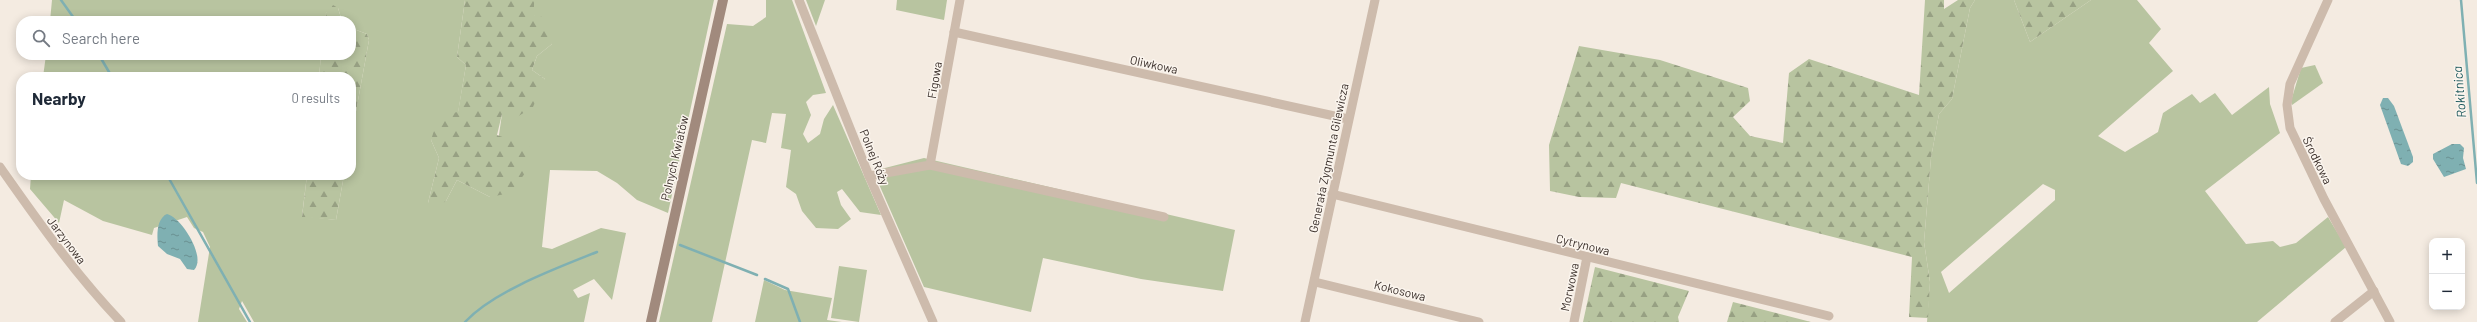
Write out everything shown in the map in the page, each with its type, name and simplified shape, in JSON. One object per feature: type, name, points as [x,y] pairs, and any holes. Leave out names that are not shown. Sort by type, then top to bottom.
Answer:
[{"type":"street","name":"Polnych Kwiatów","points":[[651,322],[723,0]]},
{"type":"street","name":"Polnej Róży","points":[[799,0],[869,176],[933,322]]},
{"type":"street","name":"Figowa","points":[[930,165],[960,0]]},
{"type":"street","name":"Generała Zygmunta Gilewicza","points":[[1305,322],[1315,282],[1332,194],[1375,0]]},
{"type":"street","name":"Środkowa","points":[[2328,0],[2290,84],[2287,105],[2290,128],[2324,199],[2390,322]]},
{"type":"street","name":"Oliwkowa","points":[[954,32],[1348,119]]},
{"type":"street","points":[[869,176],[930,165],[1164,217]]},
{"type":"street","name":"Jarzynowa","points":[[0,167],[47,235],[88,288],[122,322]]},
{"type":"street","name":"Cytrynowa","points":[[1332,194],[1829,316]]},
{"type":"street","name":"Morwowa","points":[[1574,322],[1587,257]]},
{"type":"street","name":"Kokosowa","points":[[1315,282],[1479,322]]},
{"type":"street","points":[[2335,322],[2374,291]]},
{"type":"green space","points":[[52,0],[465,0],[457,57],[466,65],[458,113],[431,140],[439,158],[428,203],[446,201],[457,180],[490,197],[502,114],[545,79],[532,70],[537,56],[552,44],[534,15],[534,0],[714,0],[668,213],[637,200],[617,183],[597,171],[550,170],[542,247],[552,249],[601,228],[626,233],[612,300],[594,279],[573,290],[578,298],[590,293],[584,322],[254,322],[242,301],[239,309],[247,322],[198,322],[210,247],[203,232],[194,228],[187,217],[154,228],[152,235],[103,221],[64,200],[59,223],[30,189],[31,180],[306,180],[302,216],[336,220],[343,180],[356,180],[356,112],[369,40],[367,34],[356,30],[356,16],[340,16],[338,8],[326,13],[326,16],[50,16]]},
{"type":"green space","points":[[465,0],[534,0],[534,15],[550,19],[552,44],[537,56],[532,70],[545,79],[533,107],[517,117],[502,114],[497,135],[530,147],[526,172],[510,193],[490,197],[457,180],[446,201],[434,209],[428,203],[439,158],[431,140],[439,115],[458,112],[466,65],[457,57]]},
{"type":"green space","points":[[766,0],[792,0],[826,93],[813,95],[806,102],[811,115],[803,134],[808,143],[820,134],[824,119],[833,105],[881,215],[860,212],[842,189],[837,192],[841,205],[851,219],[838,229],[816,228],[802,211],[796,194],[786,187],[791,150],[781,148],[786,114],[772,113],[766,143],[752,140],[712,322],[659,322],[727,24],[753,26],[766,17]]},
{"type":"green space","points":[[806,0],[825,0],[816,26]]},
{"type":"green space","points":[[897,0],[947,0],[944,20],[896,10]]},
{"type":"green space","points":[[1925,0],[1944,0],[1944,9],[1958,0],[1975,0],[1970,8],[1952,99],[1939,114],[1931,158],[1924,242],[1930,282],[1928,318],[1909,317],[1912,257],[1621,183],[1616,198],[1579,197],[1550,191],[1549,145],[1579,46],[1660,60],[1748,88],[1750,101],[1733,117],[1750,136],[1783,143],[1789,73],[1809,59],[1919,95]]},
{"type":"green space","points":[[1975,0],[2014,0],[2030,42],[2091,0],[2137,0],[2161,29],[2149,43],[2173,71],[2098,136],[2125,152],[2158,132],[2163,113],[2192,94],[2200,103],[2215,93],[2232,115],[2269,87],[2270,104],[2280,133],[2205,191],[2246,244],[2273,241],[2280,247],[2296,243],[2328,217],[2346,247],[2257,322],[1927,322],[1930,282],[1924,242],[1931,158],[1939,114],[1952,99],[1970,8]],"holes":[[[2043,184],[2055,190],[2055,200],[1949,293],[1941,272]]]},
{"type":"green space","points":[[2014,0],[2091,0],[2030,42]]},
{"type":"green space","points":[[333,5],[338,8],[340,16],[326,16],[326,13]]},
{"type":"green space","points":[[356,30],[367,34],[369,40],[356,112],[356,72],[319,72],[321,60],[356,60]]},
{"type":"green space","points":[[45,60],[321,60],[319,72],[44,72]]},
{"type":"green space","points":[[2315,65],[2323,83],[2292,105],[2291,101],[2301,68]]},
{"type":"green space","points":[[924,158],[1235,230],[1223,291],[1141,279],[1043,258],[1031,312],[924,287],[878,182],[881,169]]},
{"type":"green space","points":[[306,180],[343,180],[336,220],[302,217]]},
{"type":"green space","points":[[839,266],[867,270],[859,322],[831,318]]},
{"type":"green space","points":[[1595,267],[1689,291],[1678,317],[1679,322],[1583,322]]},
{"type":"green space","points":[[764,280],[785,290],[832,298],[827,320],[842,322],[755,322]]},
{"type":"green space","points":[[1733,302],[1811,322],[1727,322]]},
{"type":"water","points":[[2383,98],[2388,98],[2394,106],[2413,157],[2413,162],[2408,166],[2401,164],[2380,105]]},
{"type":"water","points":[[2452,144],[2460,144],[2464,148],[2463,158],[2466,169],[2444,177],[2433,159],[2433,154]]},
{"type":"water","points":[[167,214],[179,222],[191,238],[197,256],[197,264],[194,270],[187,269],[180,259],[167,254],[158,246],[159,224],[163,216]]},
{"type":"waterway","points":[[61,0],[72,16]]},
{"type":"waterway","name":"Rokitnica","points":[[2461,0],[2477,183]]},
{"type":"waterway","points":[[102,60],[109,72]]},
{"type":"waterway","points":[[170,180],[250,322]]},
{"type":"waterway","points":[[680,245],[757,275]]},
{"type":"waterway","points":[[465,322],[492,300],[509,290],[545,273],[597,252]]},
{"type":"waterway","points":[[765,279],[788,289],[800,322]]}]
